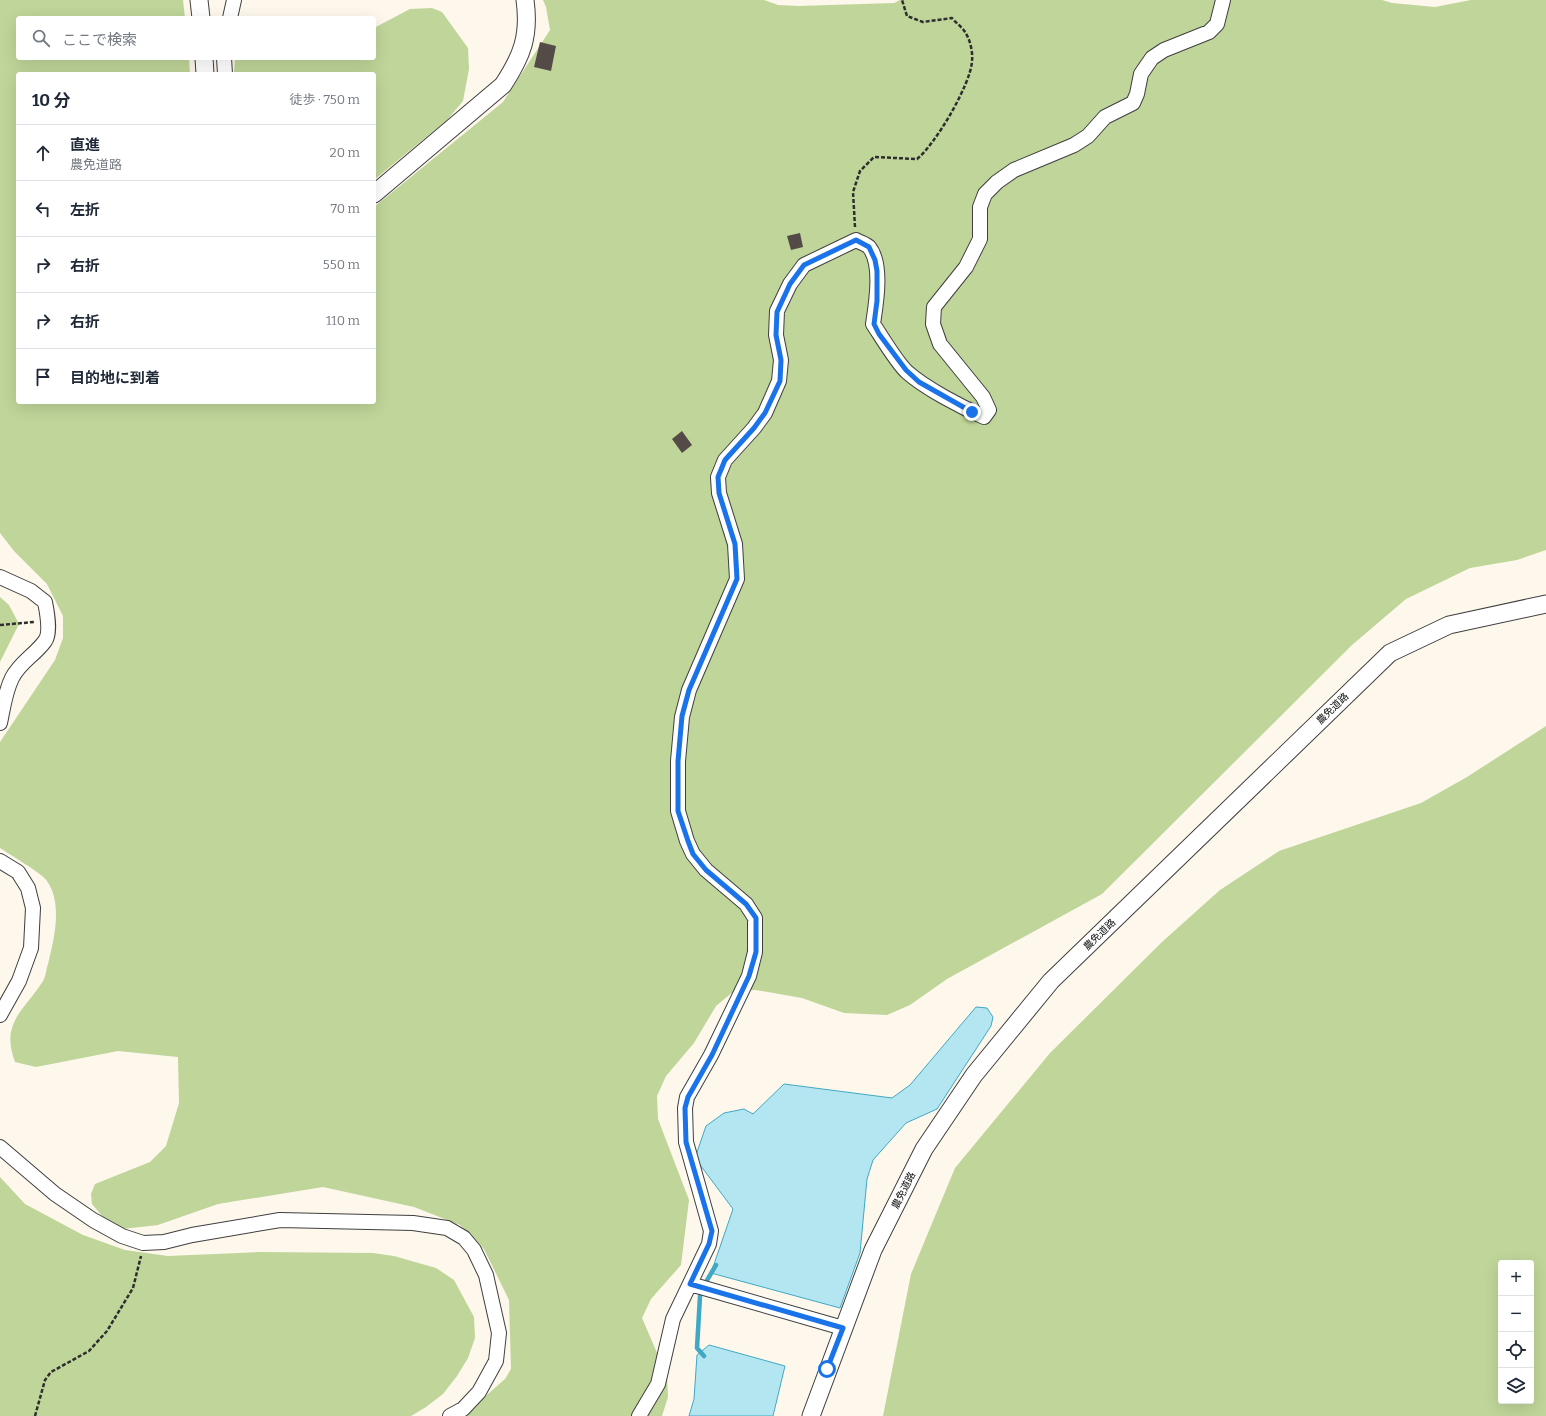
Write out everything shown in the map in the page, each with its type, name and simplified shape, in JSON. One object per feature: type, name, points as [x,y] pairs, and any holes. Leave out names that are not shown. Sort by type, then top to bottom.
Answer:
[{"type":"street","points":[[199,0],[200,16]]},
{"type":"street","points":[[230,16],[234,0]]},
{"type":"street","points":[[376,192],[503,85],[517,62],[526,36],[527,12],[525,0]]},
{"type":"street","points":[[639,1416],[658,1384],[673,1319],[709,1244],[712,1231],[686,1142],[685,1108],[688,1097],[712,1055],[749,976],[756,952],[756,918],[746,904],[706,870],[693,854],[678,811],[678,761],[684,710],[689,690],[737,579],[735,544],[719,493],[718,477],[725,460],[754,428],[765,413],[780,381],[781,360],[776,335],[777,312],[790,284],[804,265],[856,240],[869,247],[875,260],[877,271],[877,301],[874,324],[906,370],[919,382],[972,412],[984,417],[989,410],[983,397],[940,344],[933,324],[934,307],[966,267],[980,239],[980,207],[985,194],[997,182],[1014,170],[1074,145],[1088,136],[1105,117],[1111,113],[1122,110],[1133,103],[1137,94],[1141,74],[1152,58],[1164,50],[1209,32],[1217,24],[1223,0]]},
{"type":"street","points":[[204,60],[205,72]]},
{"type":"street","points":[[224,60],[225,72]]},
{"type":"street","points":[[0,577],[31,592],[45,602],[48,620],[46,640],[20,665],[11,679],[4,700],[0,724]]},
{"type":"street","name":"農免道路","points":[[811,1416],[873,1250],[924,1149],[974,1075],[1051,981],[1390,653],[1449,625],[1546,604]]},
{"type":"street","points":[[0,861],[18,872],[28,888],[33,908],[31,948],[19,981],[0,1015]]},
{"type":"street","points":[[0,1147],[55,1194],[93,1220],[122,1236],[144,1243],[164,1242],[192,1235],[280,1220],[413,1223],[447,1228],[464,1238],[474,1250],[486,1275],[499,1333],[496,1361],[479,1392],[463,1409],[450,1416]]},
{"type":"street","points":[[690,1284],[843,1328]]},
{"type":"path","points":[[856,240],[853,192],[860,171],[874,157],[917,159],[925,152],[952,110],[967,82],[972,61],[970,43],[965,32],[952,18],[923,22],[907,16],[902,0]]},
{"type":"path","points":[[0,625],[48,620]]},
{"type":"path","points":[[35,1416],[45,1380],[51,1372],[89,1351],[107,1331],[133,1288],[144,1243]]},
{"type":"green space","points":[[0,0],[183,0],[185,16],[16,16],[16,60],[189,60],[190,72],[16,72],[16,404],[376,404],[376,205],[503,102],[550,30],[546,7],[543,0],[764,0],[778,5],[799,6],[894,3],[900,0],[1382,0],[1392,3],[1435,7],[1471,0],[1546,0],[1546,550],[1517,560],[1470,568],[1406,599],[1352,645],[1102,894],[947,979],[910,1005],[887,1015],[844,1013],[802,998],[756,990],[734,991],[716,1006],[694,1043],[666,1076],[657,1096],[658,1119],[689,1200],[681,1265],[651,1299],[642,1318],[667,1376],[668,1397],[662,1416],[463,1416],[505,1379],[511,1369],[509,1300],[484,1249],[460,1225],[414,1207],[323,1187],[218,1204],[158,1225],[114,1230],[92,1204],[91,1194],[95,1184],[150,1162],[166,1146],[179,1103],[178,1057],[118,1051],[36,1067],[15,1062],[11,1048],[13,1026],[22,1009],[45,977],[55,933],[56,911],[52,890],[47,881],[33,869],[0,848],[0,742],[55,660],[63,638],[63,616],[47,584],[14,551],[0,533]]},
{"type":"green space","points":[[432,8],[442,12],[468,48],[469,69],[463,101],[448,119],[376,178],[376,72],[234,72],[235,60],[376,60],[376,27],[410,9]]},
{"type":"green space","points":[[0,597],[9,605],[19,624],[0,662]]},
{"type":"green space","points":[[1546,726],[1546,1416],[883,1416],[911,1274],[955,1168],[1050,1053],[1162,942],[1220,890],[1279,851],[1421,803],[1467,777]]},
{"type":"green space","points":[[0,1177],[25,1204],[83,1235],[125,1250],[168,1256],[259,1252],[373,1253],[394,1256],[436,1268],[454,1280],[474,1317],[475,1338],[468,1358],[457,1376],[443,1394],[411,1416],[0,1416]]},
{"type":"water","points":[[976,1007],[987,1008],[993,1017],[991,1026],[937,1109],[906,1123],[873,1160],[867,1179],[860,1253],[840,1308],[711,1273],[733,1209],[695,1158],[706,1126],[724,1113],[744,1109],[753,1114],[784,1084],[892,1098],[910,1085]]},
{"type":"water","points":[[709,1345],[785,1366],[773,1416],[689,1416],[694,1399],[697,1355]]},
{"type":"building","points":[[540,42],[556,46],[551,71],[534,67]]},
{"type":"building","points":[[800,233],[803,247],[791,250],[787,236]]},
{"type":"building","points":[[682,431],[692,445],[682,453],[672,439]]},
{"type":"waterway","points":[[706,1282],[716,1265]]},
{"type":"waterway","points":[[700,1296],[697,1348],[704,1356]]},
{"type":"route","points":[[827,1369],[843,1328],[690,1284],[709,1244],[712,1231],[686,1142],[685,1108],[688,1097],[712,1055],[749,976],[756,952],[756,918],[746,904],[706,870],[693,854],[678,811],[678,761],[682,716],[689,690],[737,579],[735,544],[719,493],[718,477],[725,460],[754,428],[765,413],[780,381],[781,360],[776,335],[777,312],[790,284],[804,265],[856,240],[869,247],[875,260],[877,271],[877,301],[874,324],[879,334],[906,370],[919,382],[972,412]]}]
